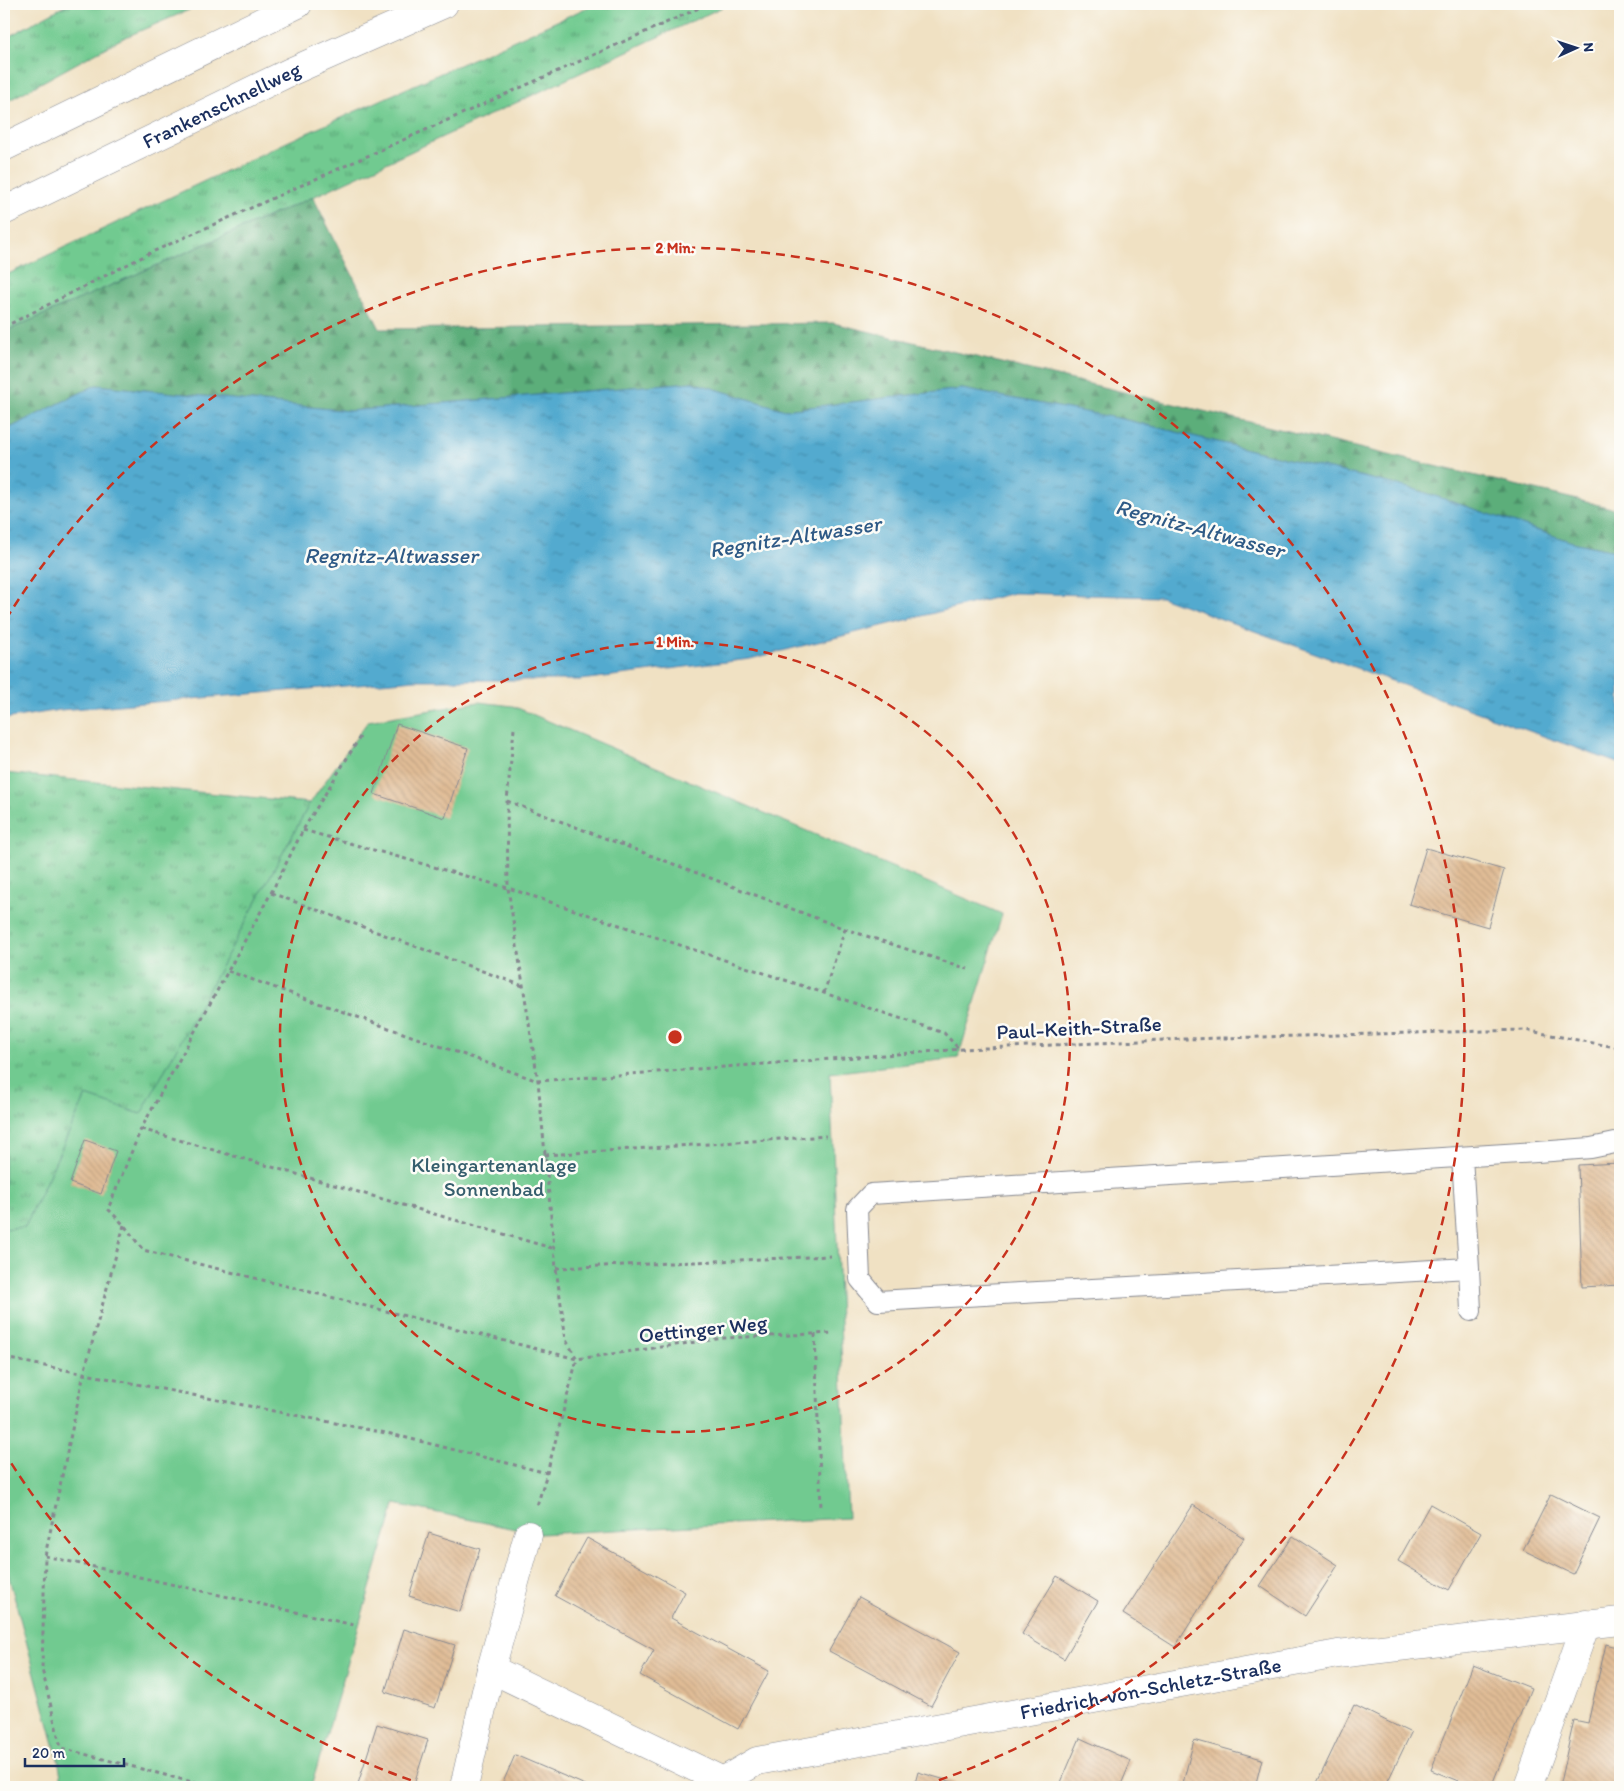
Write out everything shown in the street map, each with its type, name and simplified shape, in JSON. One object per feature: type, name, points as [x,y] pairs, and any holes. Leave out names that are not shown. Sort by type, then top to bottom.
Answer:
[{"type":"main road","points":[[4,147],[298,4]]},
{"type":"main road","name":"Frankenschnellweg","points":[[4,211],[290,72],[444,4]]},
{"type":"main road","points":[[464,1787],[491,1669],[528,1535]]},
{"type":"main road","name":"Friedrich-von-Schletz-Straße","points":[[491,1669],[722,1784],[757,1762],[1318,1657],[1620,1621]]},
{"type":"main road","points":[[1528,1787],[1586,1624]]},
{"type":"lane","points":[[1469,1268],[878,1302],[860,1279],[857,1209],[871,1194],[1462,1157],[1591,1148],[1620,1142]]},
{"type":"lane","points":[[1462,1157],[1471,1311]]},
{"type":"path","points":[[4,327],[152,252],[708,4]]},
{"type":"path","points":[[514,729],[507,801],[508,888],[538,1080],[556,1268],[566,1340],[577,1359],[547,1473],[528,1535]]},
{"type":"path","points":[[360,737],[303,830],[271,893],[141,1129],[108,1209],[124,1225],[143,1250],[577,1359]]},
{"type":"path","points":[[507,801],[845,929],[968,968]]},
{"type":"path","points":[[303,830],[508,888],[944,1033],[959,1049]]},
{"type":"path","points":[[271,893],[523,986]]},
{"type":"path","points":[[824,993],[845,929]]},
{"type":"path","points":[[228,971],[538,1080]]},
{"type":"path","name":"Paul-Keith-Straße","points":[[538,1080],[959,1049],[1186,1039],[1525,1030],[1620,1048]]},
{"type":"path","points":[[141,1129],[555,1249]]},
{"type":"path","points":[[545,1155],[826,1136]]},
{"type":"path","points":[[124,1225],[84,1373],[44,1556],[42,1669],[61,1748],[210,1787]]},
{"type":"path","points":[[556,1268],[831,1256]]},
{"type":"path","name":"Oettinger Weg","points":[[577,1359],[724,1338],[834,1333]]},
{"type":"path","points":[[815,1334],[821,1509]]},
{"type":"path","points":[[4,1358],[391,1434],[547,1473]]},
{"type":"path","points":[[44,1556],[354,1625]]},
{"type":"green space","points":[[68,4],[203,4],[121,39],[4,103],[4,39]]},
{"type":"green space","points":[[595,4],[729,4],[313,197],[4,332],[4,276],[287,142]]},
{"type":"green space","points":[[313,197],[380,329],[833,323],[1620,510],[1620,552],[1572,542],[1417,490],[1122,419],[962,389],[785,410],[692,382],[349,411],[96,385],[4,431],[4,332]]},
{"type":"green space","name":"Kleingartenanlage Sonnenbad","points":[[479,702],[513,706],[1002,914],[958,1058],[830,1073],[848,1518],[539,1534],[395,1504],[311,1787],[63,1787],[58,1759],[4,1559],[4,1229],[25,1227],[86,1096],[141,1114],[310,803],[368,721]]},
{"type":"green space","points":[[4,773],[310,803],[141,1115],[86,1096],[25,1227],[4,1229]]},
{"type":"water","name":"Regnitz-Altwasser","points":[[692,382],[785,410],[962,389],[1122,419],[1417,490],[1572,542],[1620,552],[1620,764],[1161,597],[1014,593],[750,659],[580,680],[416,680],[60,710],[4,719],[4,431],[96,385],[349,411]]},
{"type":"building","points":[[397,724],[468,748],[445,818],[374,794]]},
{"type":"building","points":[[1426,848],[1504,870],[1488,927],[1409,904]]},
{"type":"building","points":[[85,1140],[116,1151],[101,1194],[70,1183]]},
{"type":"building","points":[[1620,1163],[1620,1285],[1582,1287],[1578,1165]]},
{"type":"building","points":[[1551,1494],[1600,1518],[1573,1574],[1523,1550]]},
{"type":"building","points":[[1430,1504],[1481,1533],[1449,1590],[1398,1561]]},
{"type":"building","points":[[1193,1505],[1244,1538],[1175,1647],[1123,1614]]},
{"type":"building","points":[[429,1533],[480,1549],[460,1612],[409,1596]]},
{"type":"building","points":[[1293,1536],[1338,1565],[1305,1616],[1260,1586]]},
{"type":"building","points":[[587,1538],[685,1592],[671,1618],[769,1671],[738,1729],[640,1675],[654,1650],[555,1596]]},
{"type":"building","points":[[1057,1576],[1098,1601],[1064,1659],[1022,1634]]},
{"type":"building","points":[[859,1597],[960,1652],[931,1706],[829,1651]]},
{"type":"building","points":[[404,1629],[455,1645],[435,1708],[385,1692]]},
{"type":"building","points":[[1606,1644],[1620,1648],[1620,1787],[1559,1787],[1574,1720],[1588,1723]]},
{"type":"building","points":[[1473,1665],[1531,1688],[1491,1787],[1473,1787],[1431,1770]]},
{"type":"building","points":[[1354,1705],[1411,1733],[1385,1787],[1315,1787]]},
{"type":"building","points":[[377,1724],[428,1740],[413,1787],[357,1787]]},
{"type":"building","points":[[1080,1738],[1131,1761],[1120,1787],[1059,1787]]},
{"type":"building","points":[[1194,1740],[1262,1759],[1255,1787],[1182,1787]]},
{"type":"building","points":[[515,1755],[590,1787],[501,1787]]},
{"type":"building","points":[[918,1772],[970,1787],[914,1787]]}]
